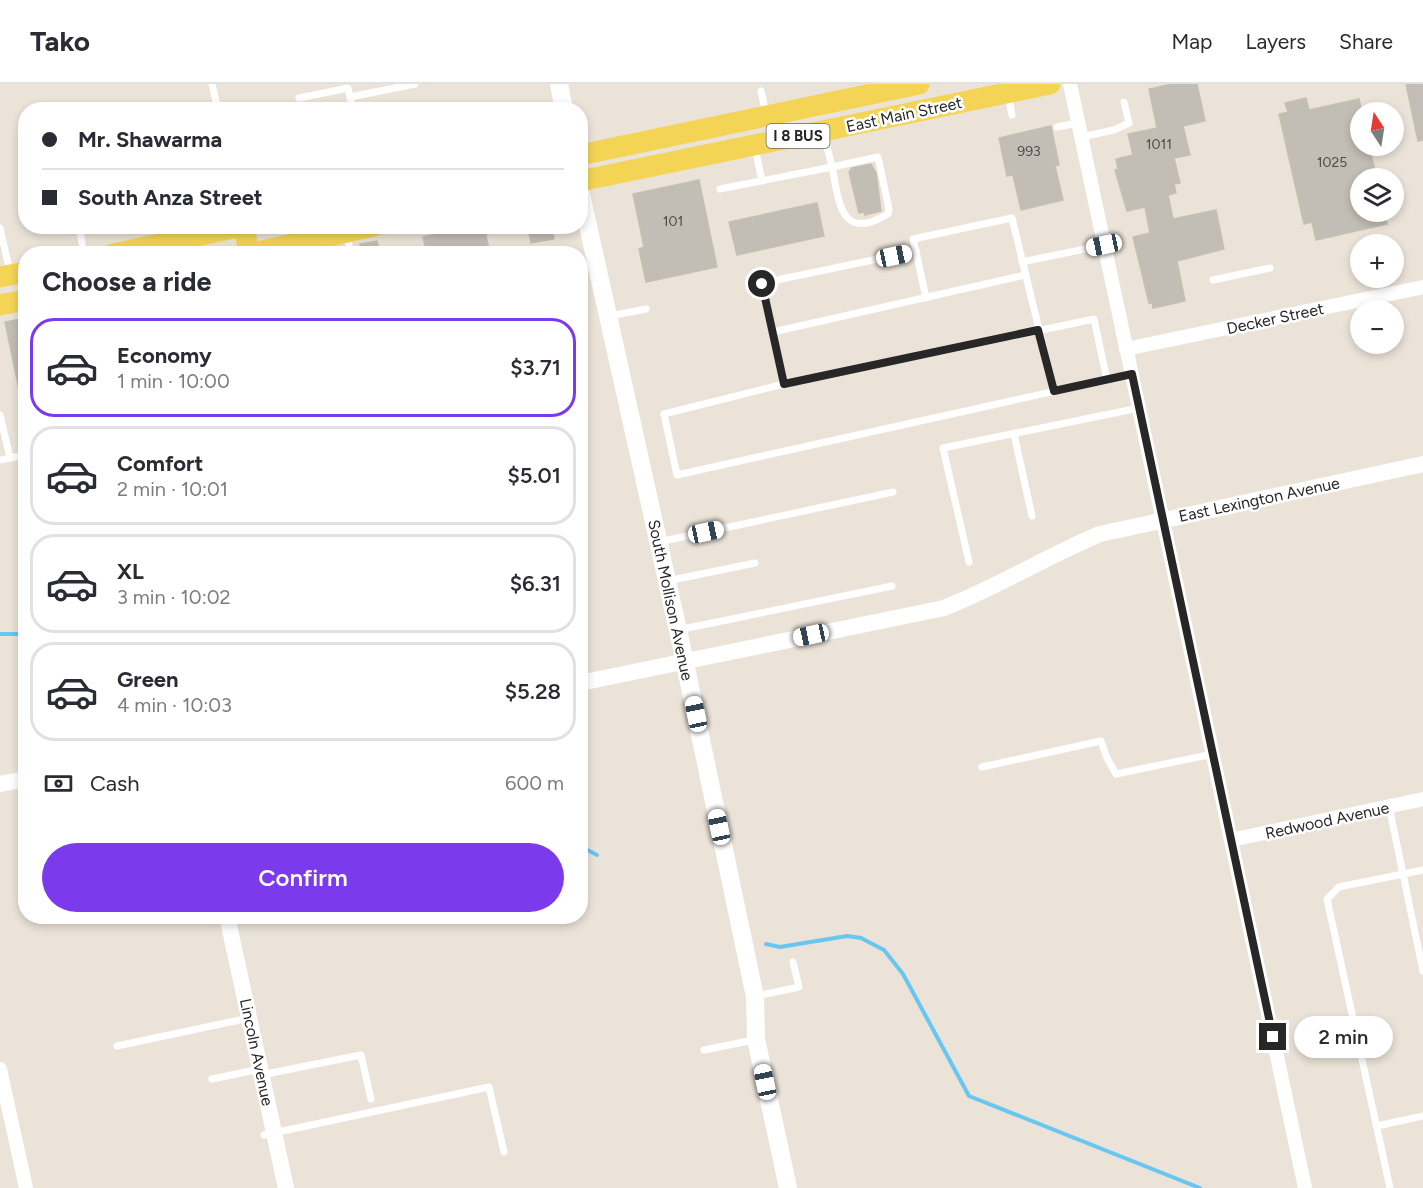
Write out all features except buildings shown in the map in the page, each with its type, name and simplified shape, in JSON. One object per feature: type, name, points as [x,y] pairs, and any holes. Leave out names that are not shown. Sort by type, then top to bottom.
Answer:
[{"type":"main road","points":[[559,84],[562,102]]},
{"type":"main road","name":"East Main Street","points":[[588,153],[919,84]]},
{"type":"main road","name":"East Main Street","points":[[588,179],[1050,84]]},
{"type":"main road","name":"South Mollison Avenue","points":[[588,224],[685,661],[755,997],[756,1039],[788,1188]]},
{"type":"main road","points":[[150,246],[206,234]]},
{"type":"main road","points":[[284,246],[337,234]]},
{"type":"main road","points":[[0,305],[18,302]]},
{"type":"street","points":[[1070,84],[1305,1188]]},
{"type":"street","name":"Decker Street","points":[[1126,349],[1423,287]]},
{"type":"street","name":"East Lexington Avenue","points":[[588,681],[944,608],[975,596],[1069,547],[1101,534],[1423,464]]},
{"type":"street","points":[[0,784],[18,781]]},
{"type":"street","name":"Redwood Avenue","points":[[1231,840],[1423,799]]},
{"type":"street","name":"Lincoln Avenue","points":[[229,924],[261,1072],[269,1134],[286,1188]]},
{"type":"street","points":[[0,1069],[26,1188]]},
{"type":"lane","points":[[212,84],[216,102]]},
{"type":"lane","points":[[350,97],[415,84]]},
{"type":"lane","points":[[299,98],[348,88],[351,102]]},
{"type":"lane","points":[[761,91],[766,116]]},
{"type":"lane","points":[[1008,93],[1012,115]]},
{"type":"lane","points":[[1057,127],[1114,130],[1129,123],[1124,102]]},
{"type":"lane","points":[[720,189],[832,167],[878,156],[889,209],[888,214],[852,222],[846,219],[840,207],[832,167],[823,131]]},
{"type":"lane","points":[[755,146],[762,181]]},
{"type":"lane","points":[[926,298],[913,238],[1012,218],[1054,391]]},
{"type":"lane","points":[[0,228],[12,275]]},
{"type":"lane","points":[[1023,262],[1104,245]]},
{"type":"lane","points":[[784,384],[762,284],[916,251]]},
{"type":"lane","points":[[1214,280],[1270,268]]},
{"type":"lane","points":[[773,332],[1025,275]]},
{"type":"lane","points":[[610,316],[646,309]]},
{"type":"lane","points":[[1107,380],[1094,319],[784,384],[664,414],[677,475],[1107,380],[1132,374]]},
{"type":"lane","points":[[969,562],[943,448],[1139,408]]},
{"type":"lane","points":[[0,415],[10,458]]},
{"type":"lane","points":[[1014,434],[1032,516]]},
{"type":"lane","points":[[0,460],[18,456]]},
{"type":"lane","points":[[659,542],[893,492]]},
{"type":"lane","points":[[667,581],[755,563]]},
{"type":"lane","points":[[678,630],[892,586]]},
{"type":"lane","points":[[982,767],[1101,741],[1116,774],[1213,754]]},
{"type":"lane","points":[[1389,806],[1423,970]]},
{"type":"lane","points":[[1390,1188],[1327,899],[1339,887],[1423,870]]},
{"type":"lane","points":[[755,997],[799,987],[793,962]]},
{"type":"lane","points":[[117,1046],[249,1018]]},
{"type":"lane","points":[[704,1050],[756,1039]]},
{"type":"lane","points":[[213,1079],[361,1055],[371,1099]]},
{"type":"lane","points":[[269,1134],[489,1088],[504,1152]]},
{"type":"lane","points":[[1377,1126],[1423,1116]]},
{"type":"waterway","points":[[0,634],[18,634]]},
{"type":"waterway","points":[[588,850],[597,855]]},
{"type":"waterway","points":[[766,944],[780,947],[847,936],[861,938],[884,950],[903,974],[969,1096],[1200,1188]]},
{"type":"route","points":[[762,284],[784,384],[939,353],[1038,330],[1054,391],[1132,374],[1273,1037]]}]
